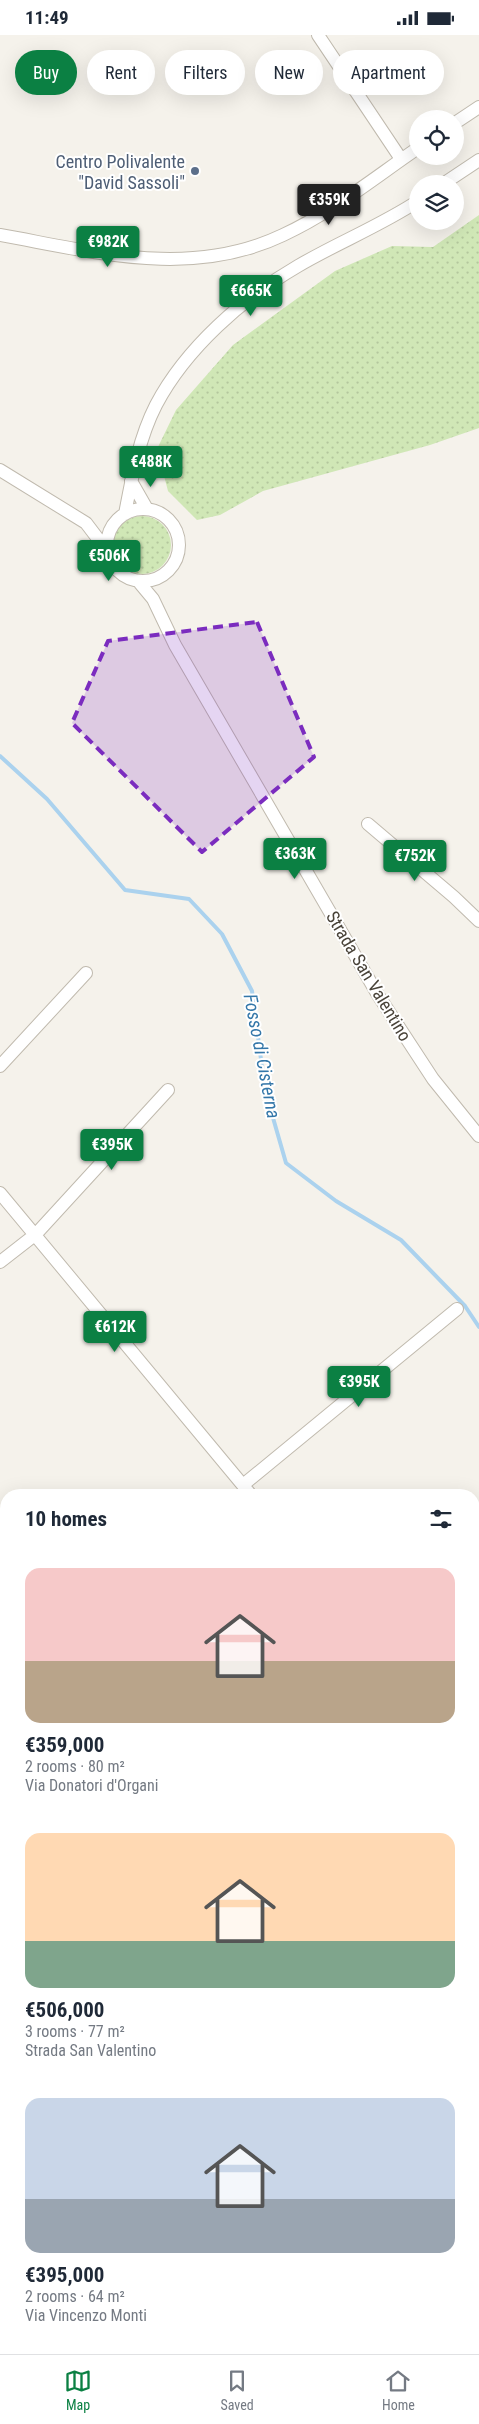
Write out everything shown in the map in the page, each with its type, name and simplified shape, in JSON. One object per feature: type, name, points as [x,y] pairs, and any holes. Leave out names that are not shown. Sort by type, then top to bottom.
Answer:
[{"type":"street","points":[[318,35],[401,159]]},
{"type":"street","points":[[464,117],[479,107]]},
{"type":"street","points":[[0,235],[121,256],[179,260],[219,257],[254,248],[300,227],[409,154]]},
{"type":"street","points":[[456,175],[479,160]]},
{"type":"street","points":[[126,514],[131,481],[145,433],[156,405],[180,368],[208,337],[236,311],[274,281],[409,206]]},
{"type":"street","points":[[0,470],[86,523],[108,552]]},
{"type":"street","points":[[131,481],[147,509]]},
{"type":"street","points":[[147,509],[167,519],[174,528],[178,538],[178,550],[169,570],[160,577],[150,581],[138,581],[118,572],[111,563],[107,541],[114,525],[126,514],[147,509]]},
{"type":"street","points":[[86,523],[114,525]]},
{"type":"street","points":[[153,599],[160,577]]},
{"type":"street","name":"Strada San Valentino","points":[[138,581],[153,599],[175,645],[372,985],[428,1072],[479,1136]]},
{"type":"street","points":[[368,824],[454,897],[479,921]]},
{"type":"street","points":[[0,1066],[86,973]]},
{"type":"street","points":[[0,1262],[36,1234],[168,1090]]},
{"type":"street","points":[[0,1193],[246,1489]]},
{"type":"street","points":[[248,1489],[457,1309]]},
{"type":"highlighted area","points":[[257,622],[314,757],[202,852],[72,723],[108,641]]},
{"type":"green space","points":[[479,215],[479,428],[430,445],[263,491],[220,515],[197,520],[168,491],[157,449],[176,410],[233,345],[335,271],[392,246],[433,247],[457,230],[464,230],[464,225]]},
{"type":"green space","points":[[142,516],[153,518],[166,529],[171,545],[169,556],[158,569],[142,574],[131,572],[118,561],[113,545],[115,534],[126,521]]},
{"type":"waterway","name":"Fosso di Cisterna","points":[[0,756],[47,799],[125,890],[189,899],[222,934],[252,991],[265,1090],[286,1163],[336,1201],[401,1240],[465,1306],[479,1327]]},
{"type":"place","name":"Centro Polivalente \"David Sassoli\"","points":[[195,171]]}]
